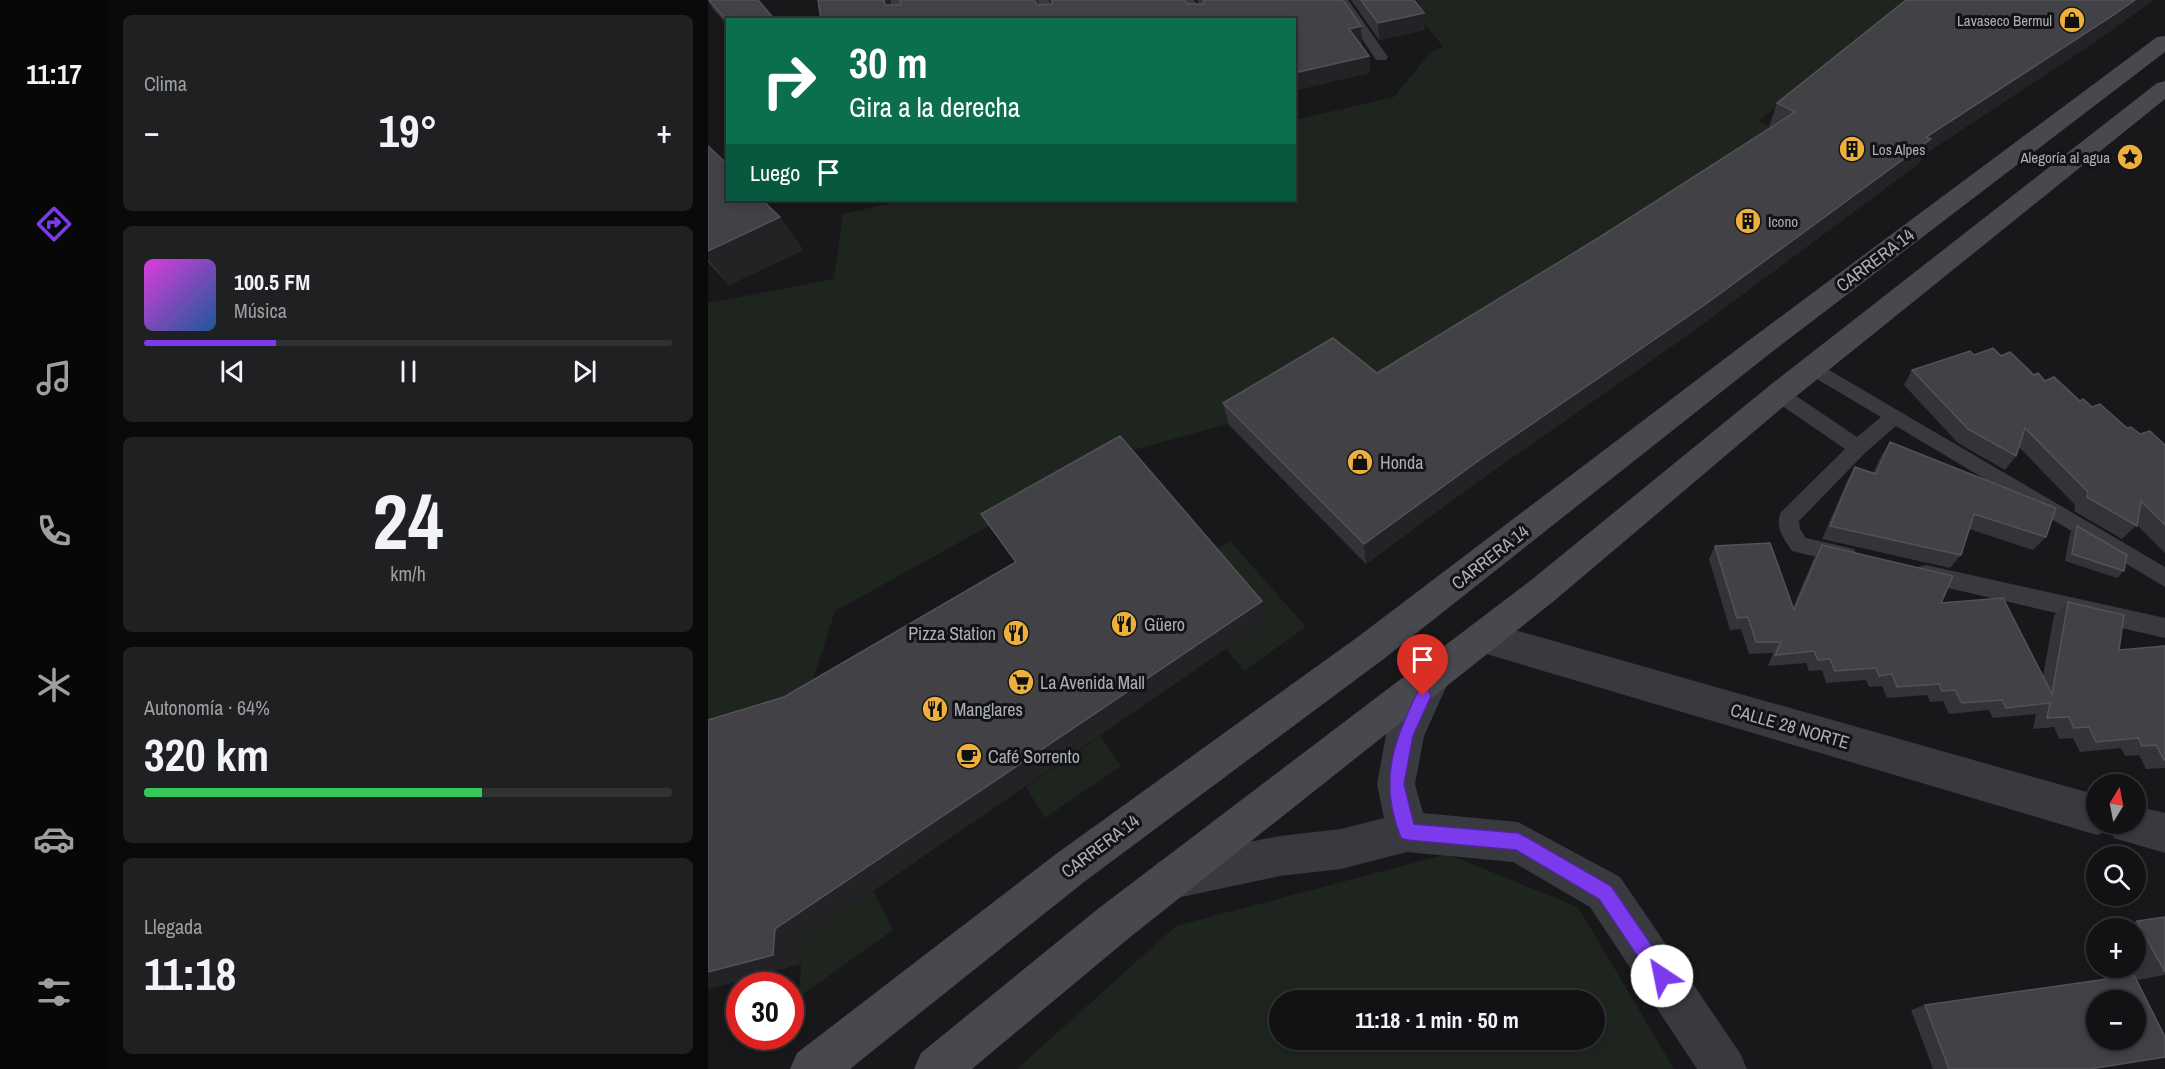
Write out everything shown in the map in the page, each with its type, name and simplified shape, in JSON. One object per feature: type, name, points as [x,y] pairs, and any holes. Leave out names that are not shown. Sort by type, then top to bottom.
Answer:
[{"type":"main road","name":"CARRERA 14","points":[[813,1069],[1070,868],[1372,647],[1758,348],[2165,42]]},
{"type":"main road","points":[[938,1069],[1172,878],[1542,591],[1812,367],[2165,87]]},
{"type":"street","name":"CALLE 28 NORTE","points":[[1484,637],[2086,811]]},
{"type":"street","points":[[1407,832],[1396,784],[1405,735],[1433,676]]},
{"type":"street","points":[[2146,828],[2165,833]]},
{"type":"street","points":[[1172,878],[1280,856],[1341,849],[1407,832],[1518,842],[1605,892],[1724,1069]]},
{"type":"lane","points":[[896,0],[900,18]]},
{"type":"lane","points":[[1043,0],[1051,18]]},
{"type":"lane","points":[[1188,0],[1199,18]]},
{"type":"lane","points":[[1342,0],[1381,57]]},
{"type":"lane","points":[[1812,367],[2165,578]]},
{"type":"lane","points":[[1779,394],[1858,448]]},
{"type":"lane","points":[[1868,560],[1799,545],[1790,531],[1788,518],[1858,448],[1894,417]]},
{"type":"lane","points":[[1902,568],[2165,628]]},
{"type":"shaded area","points":[[1419,0],[1917,0],[1758,121],[1787,135],[1379,395],[1229,424],[1121,453],[835,611],[806,701],[708,725],[708,303],[834,279],[843,214],[901,201],[1296,201],[1296,120],[1394,97],[1430,53],[1443,47],[1411,5]]},
{"type":"shaded area","points":[[1230,541],[1306,627],[1244,671],[1226,649],[1268,620],[1211,553]]},
{"type":"shaded area","points":[[1100,736],[1121,766],[1045,818],[1026,787]]},
{"type":"shaded area","points":[[1447,854],[1578,907],[1674,1069],[1017,1069],[1176,926]]},
{"type":"shaded area","points":[[873,891],[893,930],[804,993],[804,972],[801,972],[803,939]]},
{"type":"building","points":[[709,0],[758,0],[773,18],[726,18]]},
{"type":"building","points":[[818,0],[884,0],[885,5],[901,5],[900,0],[1035,0],[1037,5],[1053,4],[1051,0],[1185,0],[1187,4],[1205,4],[1203,0],[1343,0],[1361,26],[1349,29],[1369,56],[1296,73],[1296,18],[821,18]]},
{"type":"building","points":[[1361,0],[1414,0],[1424,13],[1378,23]]},
{"type":"building","points":[[1906,0],[2135,0],[1926,137],[1931,139],[1703,306],[1478,461],[1364,544],[1223,403],[1333,338],[1377,373],[1600,237],[1795,112],[1777,103]]},
{"type":"building","points":[[708,146],[726,163],[726,201],[763,201],[780,217],[708,251]]},
{"type":"building","points":[[1993,348],[2001,356],[2010,352],[2034,375],[2038,373],[2045,381],[2054,377],[2080,401],[2083,399],[2092,407],[2100,404],[2127,428],[2131,427],[2140,434],[2150,431],[2165,445],[2165,525],[2141,501],[2137,526],[2087,497],[2088,492],[2025,428],[2016,456],[1968,429],[1912,370],[1970,351],[1974,355]]},
{"type":"building","name":"La Avenida Mall","points":[[1120,436],[1262,601],[775,929],[773,955],[708,972],[708,720],[784,697],[1016,562],[981,514]]},
{"type":"building","points":[[1890,442],[2056,508],[2046,537],[1974,514],[1961,555],[1830,526],[1855,467],[1876,474]]},
{"type":"building","points":[[2077,526],[2127,555],[2124,571],[2072,554]]},
{"type":"building","points":[[1770,543],[1794,610],[1822,545],[1953,576],[1941,603],[2003,598],[2052,694],[2068,602],[2124,615],[2119,650],[2165,646],[2165,760],[2156,745],[2142,746],[2138,738],[2096,742],[2089,727],[2074,728],[2069,717],[2047,718],[2050,703],[2006,708],[2002,700],[1962,703],[1955,690],[1942,691],[1939,684],[1897,687],[1892,674],[1879,676],[1876,668],[1835,671],[1830,659],[1818,660],[1814,651],[1775,655],[1781,642],[1756,642],[1748,617],[1737,618],[1715,546]]},
{"type":"building","points":[[2165,917],[2165,972],[2146,937],[2146,920]]},
{"type":"building","points":[[2113,978],[2136,978],[2142,990],[2086,990],[2086,1050],[2146,1050],[2146,999],[2165,1037],[2165,1057],[2090,1069],[1949,1069],[1925,1005]]},
{"type":"place","name":"Lavaseco Bermul","points":[[2072,20]]},
{"type":"place","name":"Los Alpes","points":[[1852,149]]},
{"type":"place","name":"Alegoría al agua","points":[[2130,157]]},
{"type":"place","name":"Icono","points":[[1748,221]]},
{"type":"place","name":"Honda","points":[[1360,462]]},
{"type":"place","name":"Güero","points":[[1124,624]]},
{"type":"place","name":"Pizza Station","points":[[1016,633]]},
{"type":"place","name":"La Avenida Mall","points":[[1021,682]]},
{"type":"place","name":"Manglares","points":[[935,709]]},
{"type":"place","name":"Café Sorrento","points":[[969,756]]},
{"type":"route","points":[[1423,696],[1405,735],[1396,784],[1407,832],[1518,842],[1605,892],[1662,976]]}]
